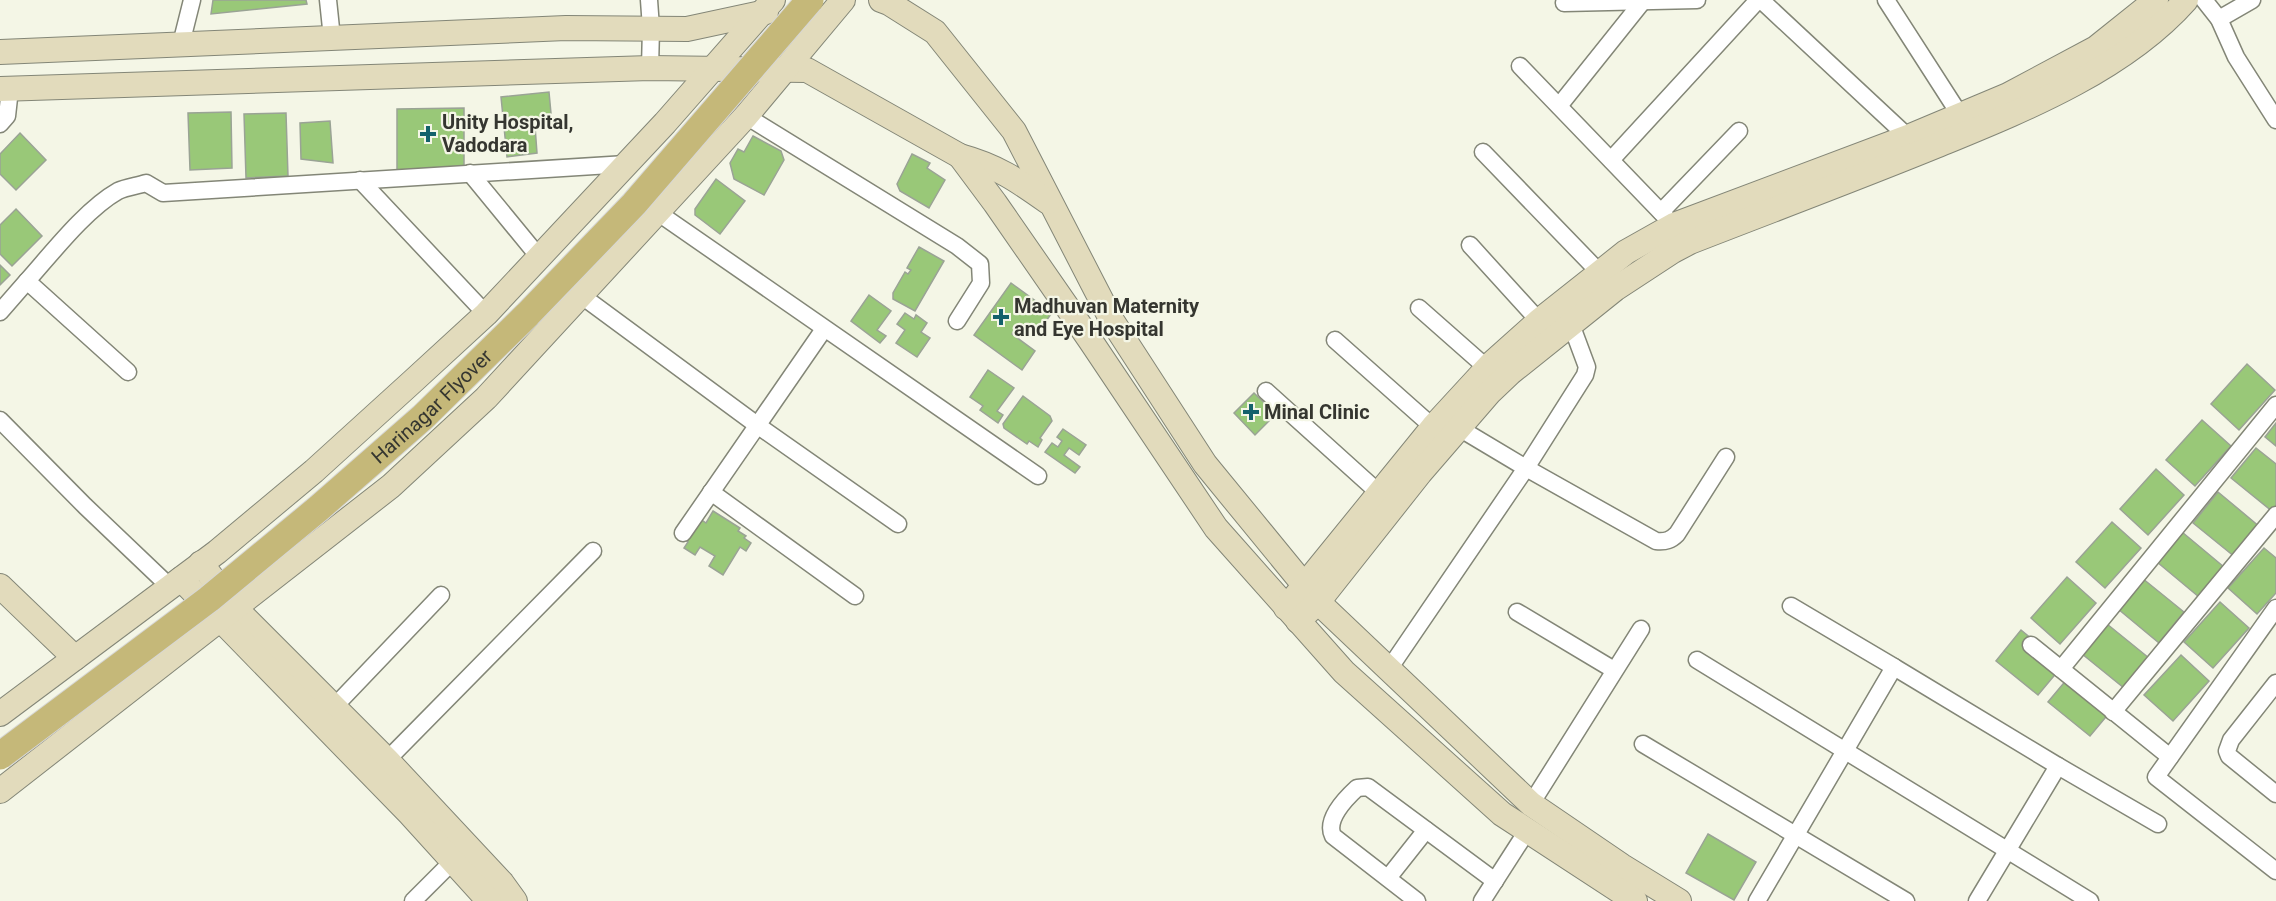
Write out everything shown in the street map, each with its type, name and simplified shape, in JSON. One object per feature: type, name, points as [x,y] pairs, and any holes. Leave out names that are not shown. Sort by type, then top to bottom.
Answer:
[{"type":"main road","name":"Harinagar Flyover","points":[[0,756],[209,599],[319,508],[423,417],[528,314],[634,204],[810,0]]},
{"type":"street","points":[[181,44],[192,0]]},
{"type":"street","points":[[328,0],[332,38]]},
{"type":"street","points":[[649,0],[650,68]]},
{"type":"street","points":[[0,52],[566,28],[687,29],[767,7],[826,0]]},
{"type":"street","points":[[0,791],[391,486],[486,398],[746,116],[843,0]]},
{"type":"street","points":[[881,0],[935,32],[1014,131],[1114,324],[1205,464],[1311,593],[1614,885],[1679,901]]},
{"type":"street","points":[[1564,3],[1697,0]]},
{"type":"street","points":[[1611,160],[1759,0],[1908,137]]},
{"type":"street","points":[[1886,0],[1960,115]]},
{"type":"street","points":[[2204,0],[2218,19],[2236,57],[2276,120]]},
{"type":"street","points":[[2218,19],[2252,0]]},
{"type":"street","points":[[1559,106],[1642,1]]},
{"type":"street","points":[[1675,227],[2015,113],[2074,84],[2111,61],[2143,38],[2173,2]]},
{"type":"street","points":[[1311,593],[1378,492],[1487,368],[1539,321],[1634,246],[1675,227],[2008,96],[2096,48],[2173,2]]},
{"type":"street","points":[[0,714],[176,583],[314,471],[486,314],[665,123],[767,7]]},
{"type":"street","points":[[1520,66],[1675,227]]},
{"type":"street","points":[[0,124],[7,116],[5,89],[650,68],[807,70],[960,156],[986,163],[1004,172],[1052,205]]},
{"type":"street","points":[[746,116],[957,246],[980,264],[981,283],[957,321]]},
{"type":"street","points":[[1292,614],[1390,509],[1490,392],[1510,373],[1615,289],[1673,251],[1675,227],[1739,131]]},
{"type":"street","points":[[1483,152],[1599,272]]},
{"type":"street","points":[[960,156],[1090,340],[1216,528],[1344,672],[1502,814],[1614,885],[1635,901]]},
{"type":"street","points":[[0,312],[68,234],[100,204],[120,190],[146,183],[163,193],[626,164]]},
{"type":"street","points":[[470,173],[539,257]]},
{"type":"street","points":[[360,180],[486,314]]},
{"type":"street","points":[[657,212],[1038,476]]},
{"type":"street","points":[[1470,245],[1539,321]]},
{"type":"street","points":[[27,281],[128,372]]},
{"type":"street","points":[[582,296],[757,425],[898,524]]},
{"type":"street","points":[[1419,308],[1487,368]]},
{"type":"street","points":[[1090,340],[1114,324]]},
{"type":"street","points":[[1389,669],[1526,468],[1587,370],[1571,324]]},
{"type":"street","points":[[683,532],[824,329]]},
{"type":"street","points":[[1335,340],[1433,427]]},
{"type":"street","points":[[1266,391],[1378,492]]},
{"type":"street","points":[[2061,669],[2276,405]]},
{"type":"street","points":[[0,420],[85,506],[176,583],[227,613],[334,707],[502,883],[515,901]]},
{"type":"street","points":[[1459,428],[1656,542],[1672,539],[1677,534],[1726,457]]},
{"type":"street","points":[[711,492],[855,596]]},
{"type":"street","points":[[2113,712],[2276,515]]},
{"type":"street","points":[[387,760],[593,551]]},
{"type":"street","points":[[201,563],[227,613],[489,901]]},
{"type":"street","points":[[0,586],[75,658]]},
{"type":"street","points":[[334,707],[441,595]]},
{"type":"street","points":[[1791,606],[2158,824]]},
{"type":"street","points":[[2276,608],[2156,777],[2276,871]]},
{"type":"street","points":[[1517,612],[1614,670]]},
{"type":"street","points":[[1531,804],[1641,629]]},
{"type":"street","points":[[2031,645],[2170,757]]},
{"type":"street","points":[[1697,660],[2090,901]]},
{"type":"street","points":[[1757,901],[1894,667]]},
{"type":"street","points":[[2276,683],[2231,740],[2227,751],[2229,756],[2276,794]]},
{"type":"street","points":[[1643,744],[1906,901]]},
{"type":"street","points":[[1977,901],[2058,766]]},
{"type":"street","points":[[1417,901],[1333,836],[1329,829],[1331,821],[1357,788],[1368,787],[1495,881]]},
{"type":"street","points":[[1388,878],[1426,830]]},
{"type":"street","points":[[1482,901],[1527,831]]},
{"type":"street","points":[[413,901],[453,861]]},
{"type":"building","points":[[213,0],[306,0],[307,4],[211,14]]},
{"type":"building","points":[[549,92],[552,124],[535,126],[537,153],[507,157],[501,97]]},
{"type":"building","points":[[464,108],[464,171],[397,172],[397,109]]},
{"type":"building","points":[[231,112],[232,168],[190,170],[188,113]]},
{"type":"building","points":[[286,113],[288,176],[246,178],[244,114]]},
{"type":"building","points":[[330,121],[333,163],[301,159],[300,123]]},
{"type":"building","points":[[20,133],[46,160],[16,190],[0,174],[0,154]]},
{"type":"building","points":[[753,136],[781,151],[784,160],[764,195],[734,179],[730,163],[738,149],[744,152]]},
{"type":"building","points":[[912,154],[930,163],[927,168],[945,180],[929,208],[900,191],[897,184]]},
{"type":"building","points":[[716,179],[745,201],[720,234],[695,215],[695,209]]},
{"type":"building","points":[[16,209],[42,236],[12,266],[0,254],[0,225]]},
{"type":"building","points":[[919,247],[944,261],[915,311],[893,299],[893,293],[905,272],[908,274],[911,270],[907,268]]},
{"type":"building","points":[[0,265],[10,275],[0,285]]},
{"type":"building","points":[[1011,283],[1052,313],[1034,337],[1018,325],[1012,334],[1035,351],[1022,370],[974,335]]},
{"type":"building","points":[[869,295],[891,311],[877,330],[886,336],[880,343],[851,321]]},
{"type":"building","points":[[905,313],[914,319],[916,315],[927,323],[921,332],[930,338],[917,357],[896,343],[905,330],[897,324]]},
{"type":"building","points":[[2247,364],[2275,390],[2239,430],[2211,404]]},
{"type":"building","points":[[988,370],[1014,388],[997,411],[1003,415],[998,423],[980,410],[983,406],[970,397]]},
{"type":"building","points":[[1254,393],[1276,414],[1255,435],[1234,413]]},
{"type":"building","points":[[1023,396],[1050,416],[1052,421],[1040,438],[1042,440],[1038,447],[1029,441],[1027,444],[1004,428],[1003,424]]},
{"type":"building","points":[[2202,420],[2231,446],[2195,486],[2166,460]]},
{"type":"building","points":[[2276,423],[2276,446],[2265,437]]},
{"type":"building","points":[[1063,429],[1086,445],[1079,455],[1069,448],[1064,455],[1080,467],[1075,473],[1045,452],[1052,443],[1058,447],[1062,441],[1057,437]]},
{"type":"building","points":[[2256,448],[2276,464],[2276,508],[2273,512],[2231,478]]},
{"type":"building","points":[[2156,469],[2184,495],[2148,535],[2120,509]]},
{"type":"building","points":[[2218,492],[2260,527],[2235,557],[2193,523]]},
{"type":"building","points":[[713,511],[740,528],[738,531],[751,543],[746,551],[740,547],[723,575],[709,566],[715,556],[700,547],[695,555],[684,548],[688,542],[685,540],[694,532],[691,530],[699,518],[706,523]]},
{"type":"building","points":[[2112,522],[2141,548],[2105,588],[2076,562]]},
{"type":"building","points":[[2182,532],[2224,567],[2199,597],[2157,562]]},
{"type":"building","points":[[2264,548],[2276,558],[2276,593],[2257,614],[2228,588]]},
{"type":"building","points":[[2067,577],[2096,603],[2060,644],[2031,618]]},
{"type":"building","points":[[2142,578],[2184,612],[2159,643],[2118,609]]},
{"type":"building","points":[[2220,602],[2249,628],[2213,668],[2184,642]]},
{"type":"building","points":[[2107,624],[2149,658],[2124,688],[2082,654]]},
{"type":"building","points":[[2021,630],[2063,665],[2038,695],[1996,661]]},
{"type":"building","points":[[2181,655],[2209,681],[2173,721],[2144,695]]},
{"type":"building","points":[[2073,672],[2115,706],[2090,736],[2048,702]]},
{"type":"building","points":[[1708,834],[1756,862],[1734,900],[1686,873]]},
{"type":"place","name":"Unity Hospital, Vadodara","points":[[428,134]]},
{"type":"place","name":"Madhuvan Maternity and Eye Hospital","points":[[1001,317]]},
{"type":"place","name":"Minal Clinic","points":[[1251,412]]}]
